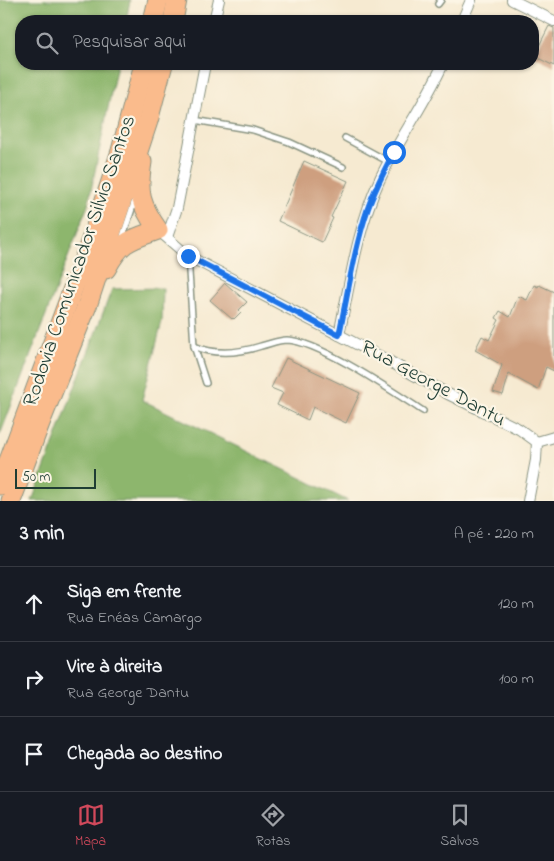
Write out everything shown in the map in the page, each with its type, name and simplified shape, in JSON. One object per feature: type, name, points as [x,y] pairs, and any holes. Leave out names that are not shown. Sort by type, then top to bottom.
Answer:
[{"type":"highway","points":[[154,15],[158,0]]},
{"type":"highway","points":[[174,15],[177,0]]},
{"type":"highway","name":"Rodovia Comunicador Silvio Santos","points":[[0,485],[122,151],[142,70]]},
{"type":"highway","name":"Rodovia Comunicador Silvio Santos","points":[[11,501],[88,303],[148,121],[161,70]]},
{"type":"highway","points":[[88,303],[116,251],[125,243],[162,233],[147,213],[141,201],[139,181],[148,121]]},
{"type":"street","points":[[215,15],[219,0]]},
{"type":"street","points":[[465,15],[471,0]]},
{"type":"street","points":[[512,0],[554,21]]},
{"type":"street","points":[[162,233],[176,208],[204,70]]},
{"type":"street","points":[[339,335],[362,228],[379,181],[440,70]]},
{"type":"street","name":"Rua George Dantu","points":[[162,233],[188,256],[448,394],[518,429],[537,442]]},
{"type":"street","points":[[528,501],[536,460],[537,442],[554,437]]},
{"type":"lane","points":[[194,120],[253,130],[289,142],[343,167]]},
{"type":"lane","points":[[345,138],[389,162]]},
{"type":"lane","points":[[116,251],[129,220],[139,181]]},
{"type":"lane","points":[[188,256],[194,346],[206,383]]},
{"type":"lane","points":[[194,346],[206,351],[226,353],[279,341],[287,340],[304,343],[346,364],[423,411]]},
{"type":"green space","points":[[0,0],[130,0],[127,15],[15,15],[15,70],[116,70],[88,205],[0,435]]},
{"type":"green space","points":[[163,288],[162,322],[142,400],[348,501],[32,501],[112,289]]},
{"type":"building","points":[[549,26],[554,28],[554,66],[539,58],[539,46]]},
{"type":"building","points":[[304,161],[348,181],[331,217],[333,218],[322,242],[278,221]]},
{"type":"building","points":[[225,283],[247,302],[234,319],[210,300]]},
{"type":"building","points":[[534,285],[538,287],[539,285],[554,292],[554,371],[546,367],[538,390],[509,374],[503,395],[493,392],[502,365],[475,350],[482,336],[489,340],[499,320],[496,318],[500,311],[510,317],[518,296],[527,300]]},
{"type":"building","points":[[286,358],[360,393],[346,423],[313,407],[308,420],[277,405],[283,393],[271,388]]},
{"type":"route","points":[[188,256],[339,335],[360,237],[368,209],[379,181],[394,152]]}]
